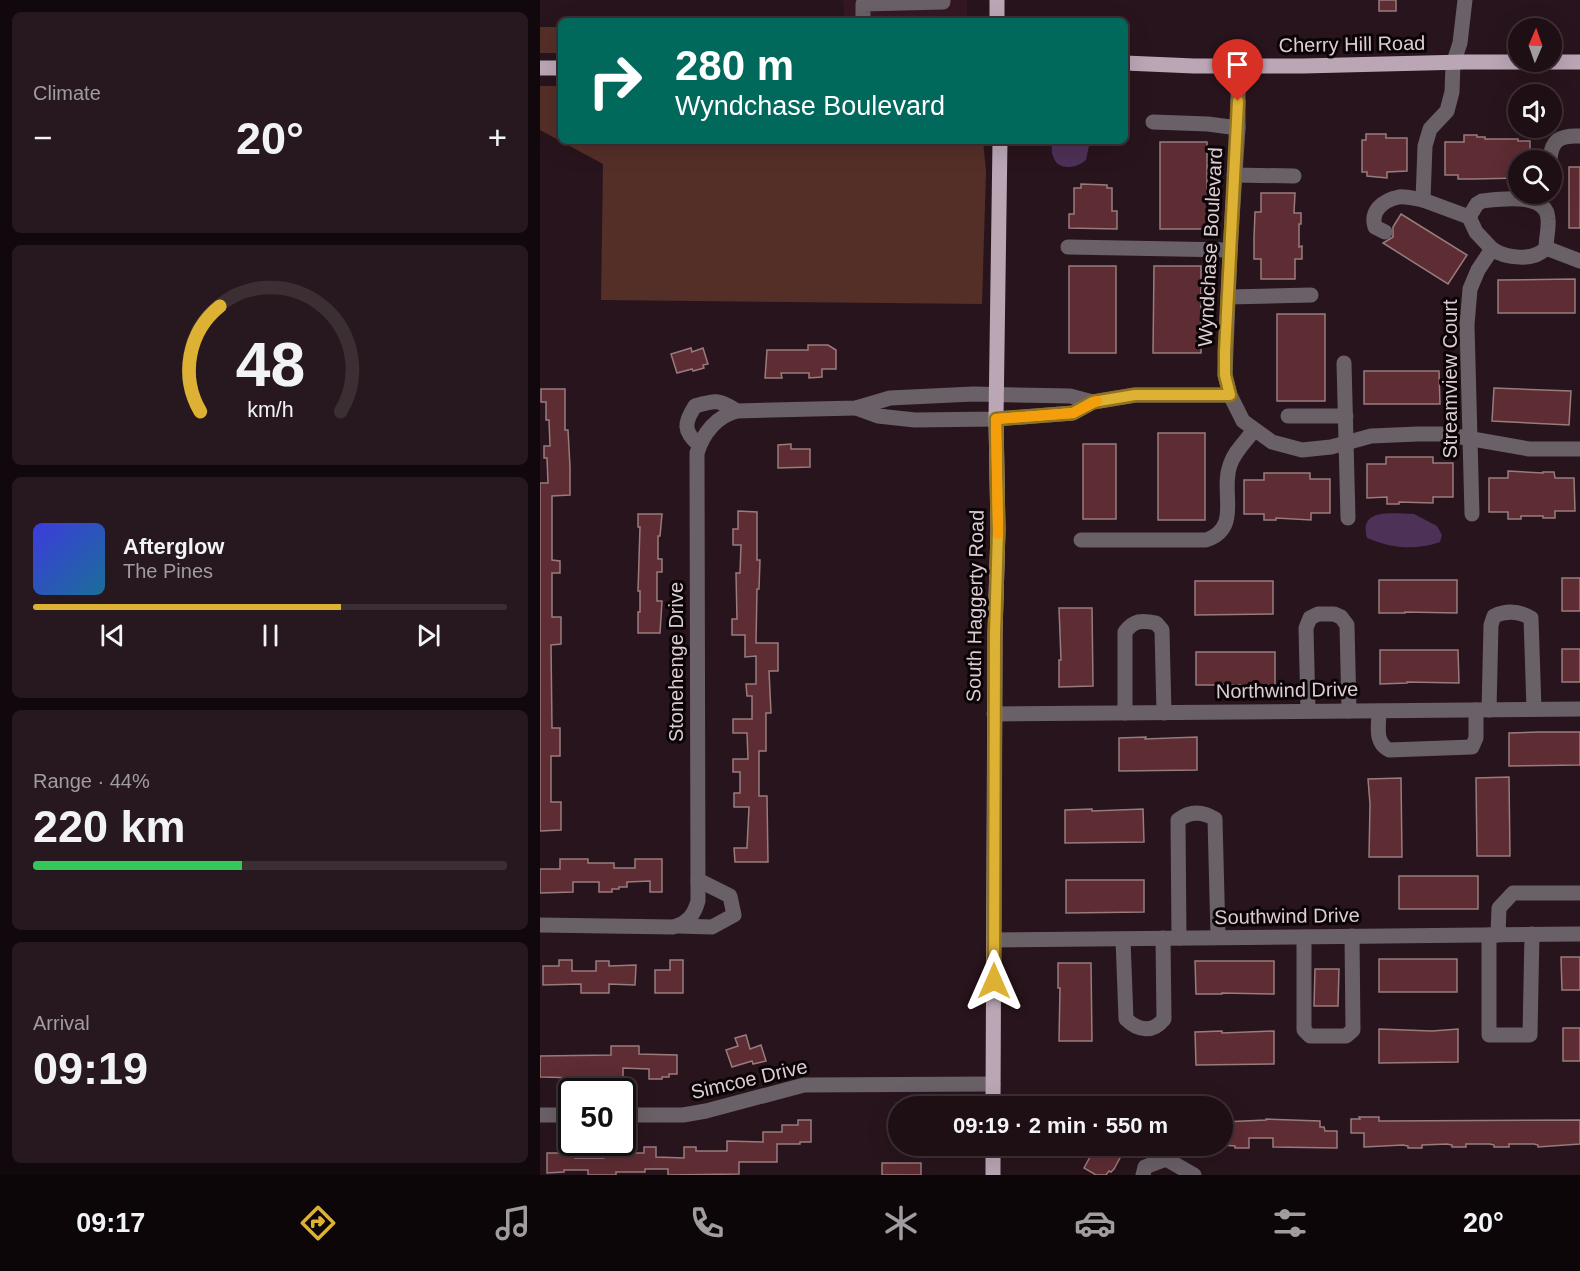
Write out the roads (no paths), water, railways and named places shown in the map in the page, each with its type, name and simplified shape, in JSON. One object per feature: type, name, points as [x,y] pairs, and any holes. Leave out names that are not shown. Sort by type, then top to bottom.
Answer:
[{"type":"main road","points":[[997,0],[997,18]]},
{"type":"main road","name":"Cherry Hill Road","points":[[1128,63],[1194,66],[1580,62]]},
{"type":"main road","points":[[540,68],[558,68]]},
{"type":"main road","name":"South Haggerty Road","points":[[993,1096],[994,714],[998,530],[996,419],[1000,144]]},
{"type":"main road","points":[[993,1156],[993,1175]]},
{"type":"street","points":[[862,18],[858,2],[943,2],[943,0]]},
{"type":"street","points":[[1423,201],[1425,146],[1430,129],[1447,111],[1452,92],[1453,64],[1460,44],[1465,0]]},
{"type":"street","name":"Wyndchase Boulevard","points":[[1238,65],[1238,128],[1225,375],[1230,395],[1243,421],[1272,442],[1302,450],[1389,434],[1444,434],[1529,449],[1580,449]]},
{"type":"street","points":[[1153,122],[1208,124],[1238,128]]},
{"type":"street","points":[[1552,150],[1557,141],[1563,137],[1580,136]]},
{"type":"street","points":[[1234,175],[1294,176]]},
{"type":"street","points":[[1385,232],[1375,227],[1372,218],[1376,209],[1400,196],[1423,201],[1469,218],[1476,232],[1492,249],[1502,255],[1534,256],[1546,248]]},
{"type":"street","points":[[1469,218],[1482,201],[1508,200]]},
{"type":"street","points":[[1543,204],[1548,218],[1546,248]]},
{"type":"street","points":[[1068,247],[1230,250]]},
{"type":"street","points":[[1546,248],[1580,261]]},
{"type":"street","name":"Streamview Court","points":[[1472,514],[1468,313],[1470,290],[1478,270],[1492,249]]},
{"type":"street","points":[[1228,297],[1311,295]]},
{"type":"street","points":[[1344,363],[1348,443],[1348,518]]},
{"type":"street","points":[[997,395],[1070,396],[1093,402]]},
{"type":"street","name":"Stonehenge Drive","points":[[678,926],[687,921],[698,901],[699,446],[687,429],[687,418],[695,406],[713,400],[723,402],[736,411],[856,408],[890,398],[997,395]]},
{"type":"street","points":[[996,419],[1073,413],[1093,402],[1135,395],[1230,395]]},
{"type":"street","name":"Stonehenge Drive","points":[[856,408],[878,416],[915,420],[996,419]]},
{"type":"street","points":[[699,446],[714,424],[736,411]]},
{"type":"street","points":[[1288,416],[1346,416]]},
{"type":"street","points":[[1081,540],[1206,540],[1215,537],[1222,532],[1227,521],[1227,481],[1230,464],[1254,430]]},
{"type":"street","points":[[1379,711],[1378,738],[1389,750],[1472,747],[1482,710],[1491,625],[1494,616],[1521,612],[1531,618],[1534,709]]},
{"type":"street","points":[[1308,711],[1306,628],[1310,618],[1318,614],[1334,614],[1341,617],[1347,625],[1349,711]]},
{"type":"street","points":[[1125,713],[1125,632],[1132,623],[1144,620],[1156,623],[1162,630],[1164,712]]},
{"type":"street","name":"Northwind Drive","points":[[994,714],[1580,709]]},
{"type":"street","points":[[1179,938],[1178,820],[1187,813],[1206,813],[1215,819],[1218,938]]},
{"type":"street","points":[[540,925],[712,927],[734,915],[730,896],[698,880]]},
{"type":"street","points":[[1532,934],[1530,1035],[1489,1035],[1493,935],[1499,908],[1514,893],[1580,893]]},
{"type":"street","name":"Southwind Drive","points":[[994,940],[1580,934]]},
{"type":"street","points":[[1304,937],[1304,1030],[1310,1036],[1346,1036],[1353,1030],[1352,936]]},
{"type":"street","points":[[1123,939],[1126,1019],[1134,1027],[1151,1029],[1164,1019],[1163,938]]},
{"type":"street","name":"Simcoe Drive","points":[[636,1115],[683,1115],[706,1111],[804,1085],[993,1084]]},
{"type":"street","points":[[540,1115],[558,1115]]},
{"type":"street","points":[[1143,1175],[1145,1167],[1166,1159],[1194,1175]]}]
